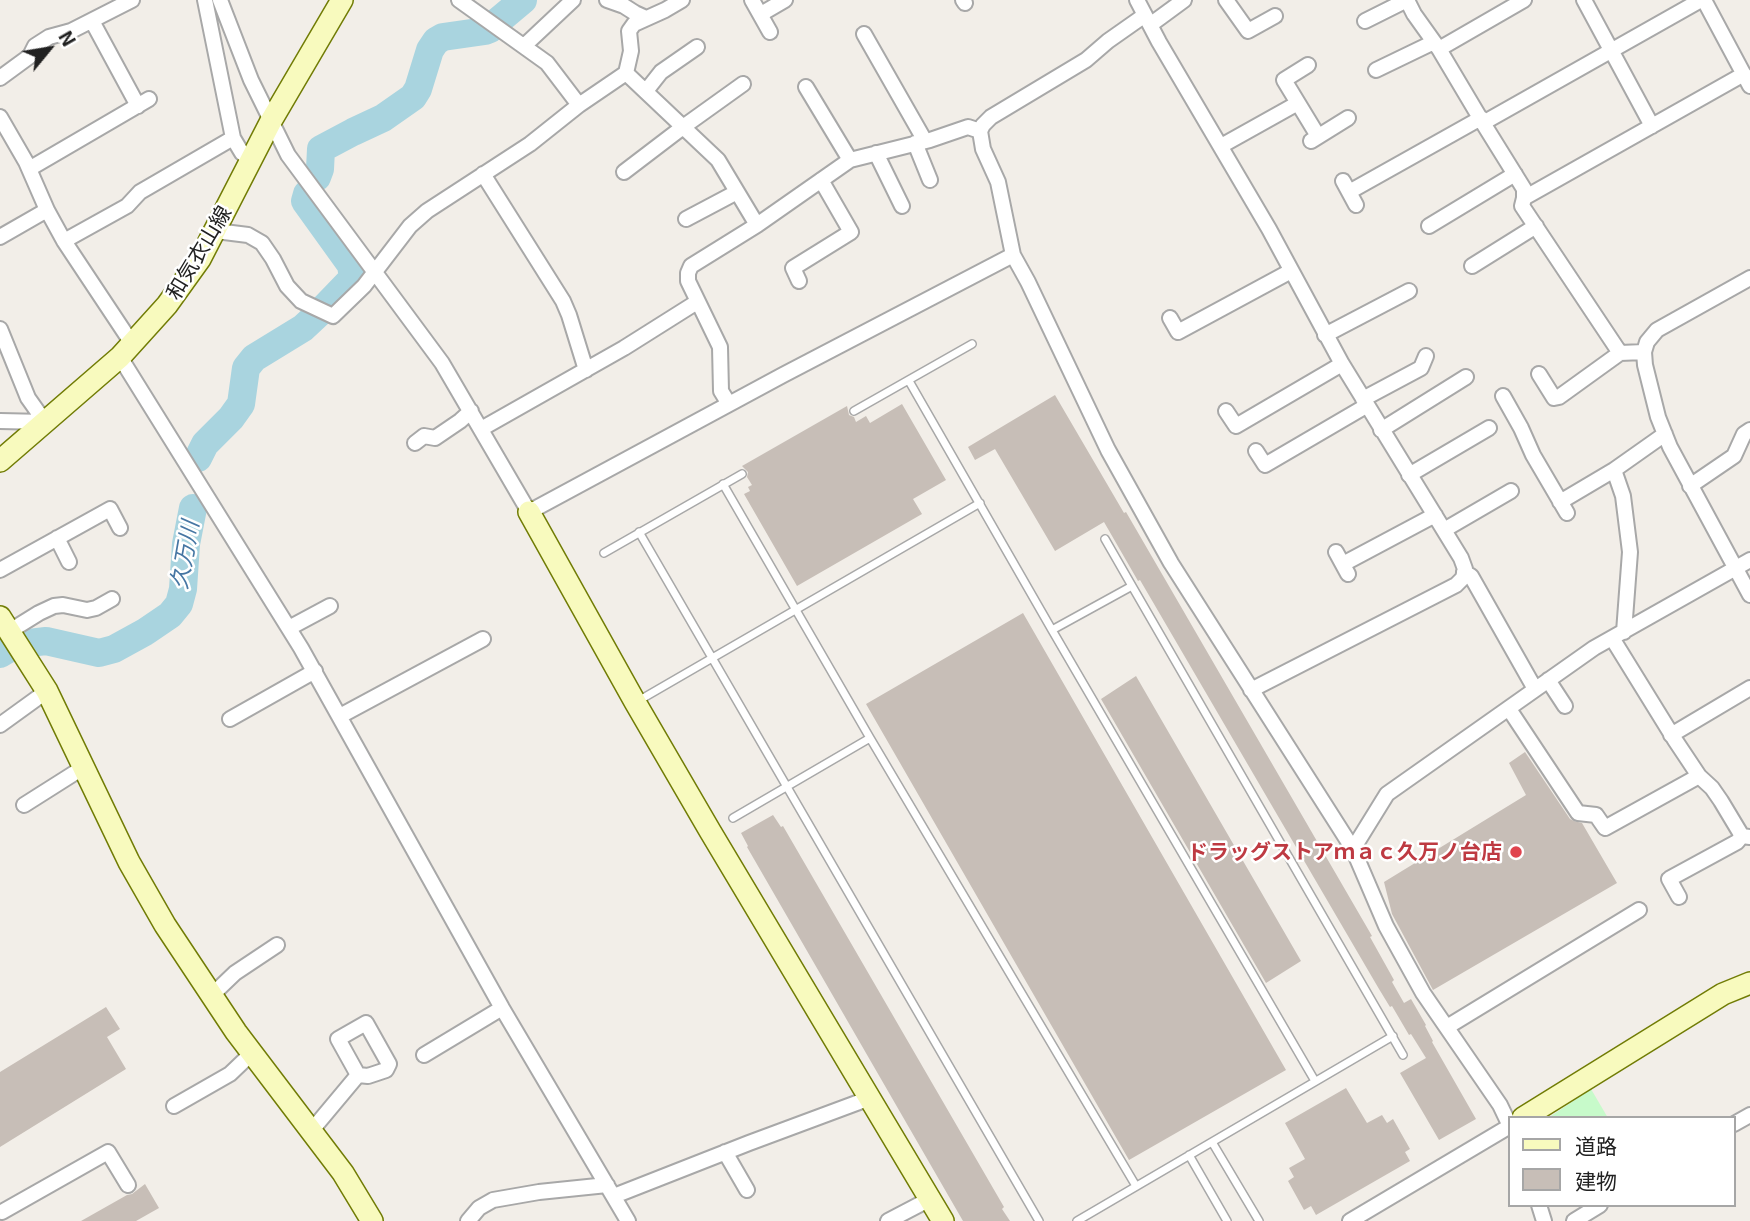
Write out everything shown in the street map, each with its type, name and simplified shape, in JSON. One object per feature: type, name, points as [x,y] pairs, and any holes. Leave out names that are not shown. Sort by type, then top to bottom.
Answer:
[{"type":"street","points":[[0,78],[30,56],[35,46],[48,37],[92,22],[132,0]]},
{"type":"street","points":[[205,0],[233,138],[242,153],[251,160]]},
{"type":"street","points":[[220,0],[251,80],[288,155],[442,363],[635,702],[943,1221]]},
{"type":"street","name":"和気衣山線","points":[[0,461],[127,351],[167,305],[200,259],[271,121],[342,0]]},
{"type":"street","points":[[459,0],[547,63],[579,105]]},
{"type":"street","points":[[524,46],[573,0]]},
{"type":"street","points":[[607,0],[646,18]]},
{"type":"street","points":[[216,231],[248,234],[262,243],[287,286],[301,301],[333,316],[361,289],[410,226],[427,211],[530,144],[579,105],[626,73],[631,51],[629,31],[634,24],[682,0]]},
{"type":"street","points":[[752,0],[770,32]]},
{"type":"street","points":[[761,14],[785,0]]},
{"type":"street","points":[[1137,0],[1342,365],[1461,558],[1465,569],[1463,578],[1456,585],[1251,690]]},
{"type":"street","points":[[1184,0],[1108,41],[1086,60],[983,124],[980,131],[983,149],[998,182],[1013,255],[1108,450],[1171,563],[1353,849],[1386,926],[1423,993],[1500,1105],[1508,1122]]},
{"type":"street","points":[[1226,0],[1248,31],[1275,16]]},
{"type":"street","points":[[1365,21],[1407,0],[1524,189],[1522,206],[1620,353]]},
{"type":"street","points":[[1376,70],[1436,46],[1506,5],[1524,0]]},
{"type":"street","points":[[1584,0],[1652,126]]},
{"type":"street","points":[[1349,193],[1703,0],[1747,80],[1652,126],[1524,198]]},
{"type":"street","points":[[29,169],[144,102],[92,22]]},
{"type":"street","points":[[864,34],[920,142],[930,180]]},
{"type":"street","points":[[646,92],[661,72],[697,47]]},
{"type":"street","points":[[1300,52],[1310,69],[1284,80],[1315,138],[1348,118]]},
{"type":"street","points":[[626,73],[718,160],[757,225]]},
{"type":"street","points":[[624,172],[743,84]]},
{"type":"street","points":[[806,87],[850,160]]},
{"type":"street","points":[[1221,146],[1298,103]]},
{"type":"street","points":[[0,117],[64,241],[315,671],[502,1008],[628,1221]]},
{"type":"street","points":[[729,404],[721,391],[720,347],[688,281],[691,266],[757,225],[850,160],[968,127],[980,131]]},
{"type":"street","points":[[64,241],[127,206],[140,192],[233,138]]},
{"type":"street","points":[[876,153],[902,206]]},
{"type":"street","points":[[483,174],[563,301],[586,370]]},
{"type":"street","points":[[1429,226],[1514,174]]},
{"type":"street","points":[[799,281],[793,268],[851,232],[821,180]]},
{"type":"street","points":[[686,219],[737,191]]},
{"type":"street","points":[[0,237],[47,210]]},
{"type":"street","points":[[1472,266],[1536,226]]},
{"type":"street","points":[[529,512],[1013,255]]},
{"type":"street","points":[[1170,318],[1178,332],[1291,271]]},
{"type":"street","points":[[1750,278],[1657,330],[1647,342],[1644,352],[1658,417],[1670,447],[1750,595]]},
{"type":"street","points":[[1325,335],[1409,291]]},
{"type":"street","points":[[481,429],[624,348],[697,302]]},
{"type":"street","points":[[0,329],[28,398],[45,422]]},
{"type":"street","points":[[1539,374],[1554,398],[1559,397],[1620,353],[1644,352]]},
{"type":"street","points":[[1256,451],[1265,465],[1421,368],[1426,356]]},
{"type":"street","points":[[1226,411],[1236,426],[1342,365]]},
{"type":"street","points":[[1381,430],[1466,377]]},
{"type":"street","points":[[1503,396],[1563,507],[1665,434]]},
{"type":"street","points":[[415,443],[424,436],[435,438],[471,411]]},
{"type":"street","points":[[0,421],[45,422]]},
{"type":"street","points":[[1409,475],[1489,428]]},
{"type":"street","points":[[1690,486],[1734,456],[1744,433],[1750,430]]},
{"type":"street","points":[[1614,470],[1623,496],[1630,552],[1629,585],[1618,635],[1671,735],[1746,836],[1668,879],[1679,897]]},
{"type":"street","points":[[1444,530],[1511,491]]},
{"type":"street","points":[[0,570],[110,509],[120,528]]},
{"type":"street","points":[[1342,563],[1435,515]]},
{"type":"street","points":[[57,538],[69,562]]},
{"type":"street","points":[[1353,849],[1387,794],[1594,649],[1750,560]]},
{"type":"street","points":[[1464,572],[1471,576],[1535,689]]},
{"type":"street","points":[[112,599],[87,610],[54,606],[5,624],[47,691],[129,862],[165,925],[211,996],[343,1173],[372,1221]]},
{"type":"street","points":[[289,628],[330,606]]},
{"type":"street","points":[[340,716],[483,639]]},
{"type":"street","points":[[230,719],[315,671]]},
{"type":"street","points":[[1548,680],[1565,706]]},
{"type":"street","points":[[1671,735],[1750,688]]},
{"type":"street","points":[[0,725],[47,691]]},
{"type":"street","points":[[1508,709],[1578,813],[1596,816],[1605,828],[1699,776]]},
{"type":"street","points":[[23,804],[84,767]]},
{"type":"street","points":[[1447,1027],[1639,909]]},
{"type":"street","points":[[211,996],[235,973],[277,945]]},
{"type":"street","points":[[1526,1116],[1723,994],[1750,983]]},
{"type":"street","points":[[424,1055],[502,1008]]},
{"type":"street","points":[[174,1106],[230,1074],[252,1053]]},
{"type":"street","points":[[312,1130],[358,1075]]},
{"type":"street","points":[[180,1084],[189,1098]]},
{"type":"street","points":[[468,1221],[479,1208],[494,1200],[539,1192],[610,1191],[870,1098]]},
{"type":"street","points":[[1350,1221],[1508,1127]]},
{"type":"street","points":[[3,1214],[108,1152],[128,1185]]},
{"type":"street","points":[[725,1152],[747,1190]]},
{"type":"street","points":[[888,1221],[930,1199]]},
{"type":"street","points":[[1574,1221],[1597,1207]]},
{"type":"lane","points":[[854,411],[972,344]]},
{"type":"lane","points":[[909,380],[1315,1081]]},
{"type":"lane","points":[[604,552],[742,474]]},
{"type":"lane","points":[[723,484],[1136,1186]]},
{"type":"lane","points":[[635,702],[980,503]]},
{"type":"lane","points":[[639,532],[1038,1221]]},
{"type":"lane","points":[[1105,539],[1403,1055]]},
{"type":"lane","points":[[1052,630],[1132,586]]},
{"type":"lane","points":[[733,818],[870,738]]},
{"type":"lane","points":[[1077,1221],[1392,1036]]},
{"type":"lane","points":[[1212,1142],[1259,1221]]},
{"type":"lane","points":[[1189,1155],[1227,1221]]},
{"type":"green space","points":[[1591,1089],[1607,1116],[1551,1116]]},
{"type":"building","points":[[1055,395],[1124,513],[1126,512],[1372,936],[1370,937],[1404,1003],[1411,999],[1476,1119],[1439,1140],[1400,1073],[1426,1058],[1379,989],[1104,522],[1055,551],[995,449],[975,460],[968,447]]},
{"type":"building","points":[[902,404],[946,480],[913,499],[922,514],[797,586],[744,494],[750,491],[748,487],[752,485],[747,477],[748,472],[742,466],[847,406],[849,415],[854,417],[856,422],[866,416],[870,423]]},
{"type":"building","points":[[1023,613],[1286,1070],[1129,1160],[866,704]]},
{"type":"building","points":[[1136,676],[1301,961],[1266,983],[1101,699]]},
{"type":"building","name":"ドラッグストアｍａｃ久万ノ台店","points":[[1525,752],[1570,819],[1582,823],[1617,883],[1433,990],[1392,914],[1384,882],[1526,795],[1509,763]]},
{"type":"building","points":[[773,815],[781,827],[783,826],[1010,1221],[963,1221],[747,847],[741,833]]},
{"type":"building","points":[[106,1007],[120,1029],[107,1037],[126,1069],[0,1147],[0,1072]]},
{"type":"building","points":[[1346,1088],[1367,1123],[1382,1115],[1387,1123],[1393,1119],[1410,1149],[1405,1152],[1410,1161],[1316,1215],[1311,1206],[1304,1210],[1288,1181],[1294,1177],[1289,1168],[1305,1159],[1285,1123]]},
{"type":"building","points":[[145,1184],[159,1208],[136,1221],[81,1221],[132,1194]]},
{"type":"waterway","name":"久万川","points":[[498,21],[523,0]]},
{"type":"waterway","name":"久万川","points":[[317,177],[321,149],[383,118],[413,97],[430,50],[436,41],[443,37],[490,29]]},
{"type":"waterway","name":"久万川","points":[[307,194],[305,201],[351,265],[353,278],[325,307]]},
{"type":"waterway","name":"久万川","points":[[198,458],[205,444],[241,404],[246,368],[254,358],[303,328],[318,314]]},
{"type":"waterway","name":"久万川","points":[[29,643],[46,641],[99,653],[114,649],[170,615],[179,604],[183,589],[186,544],[193,508]]},
{"type":"waterway","name":"久万川","points":[[0,654],[10,648]]},
{"type":"place","name":"ドラッグストアｍａｃ久万ノ台店","points":[[1516,852]]}]
